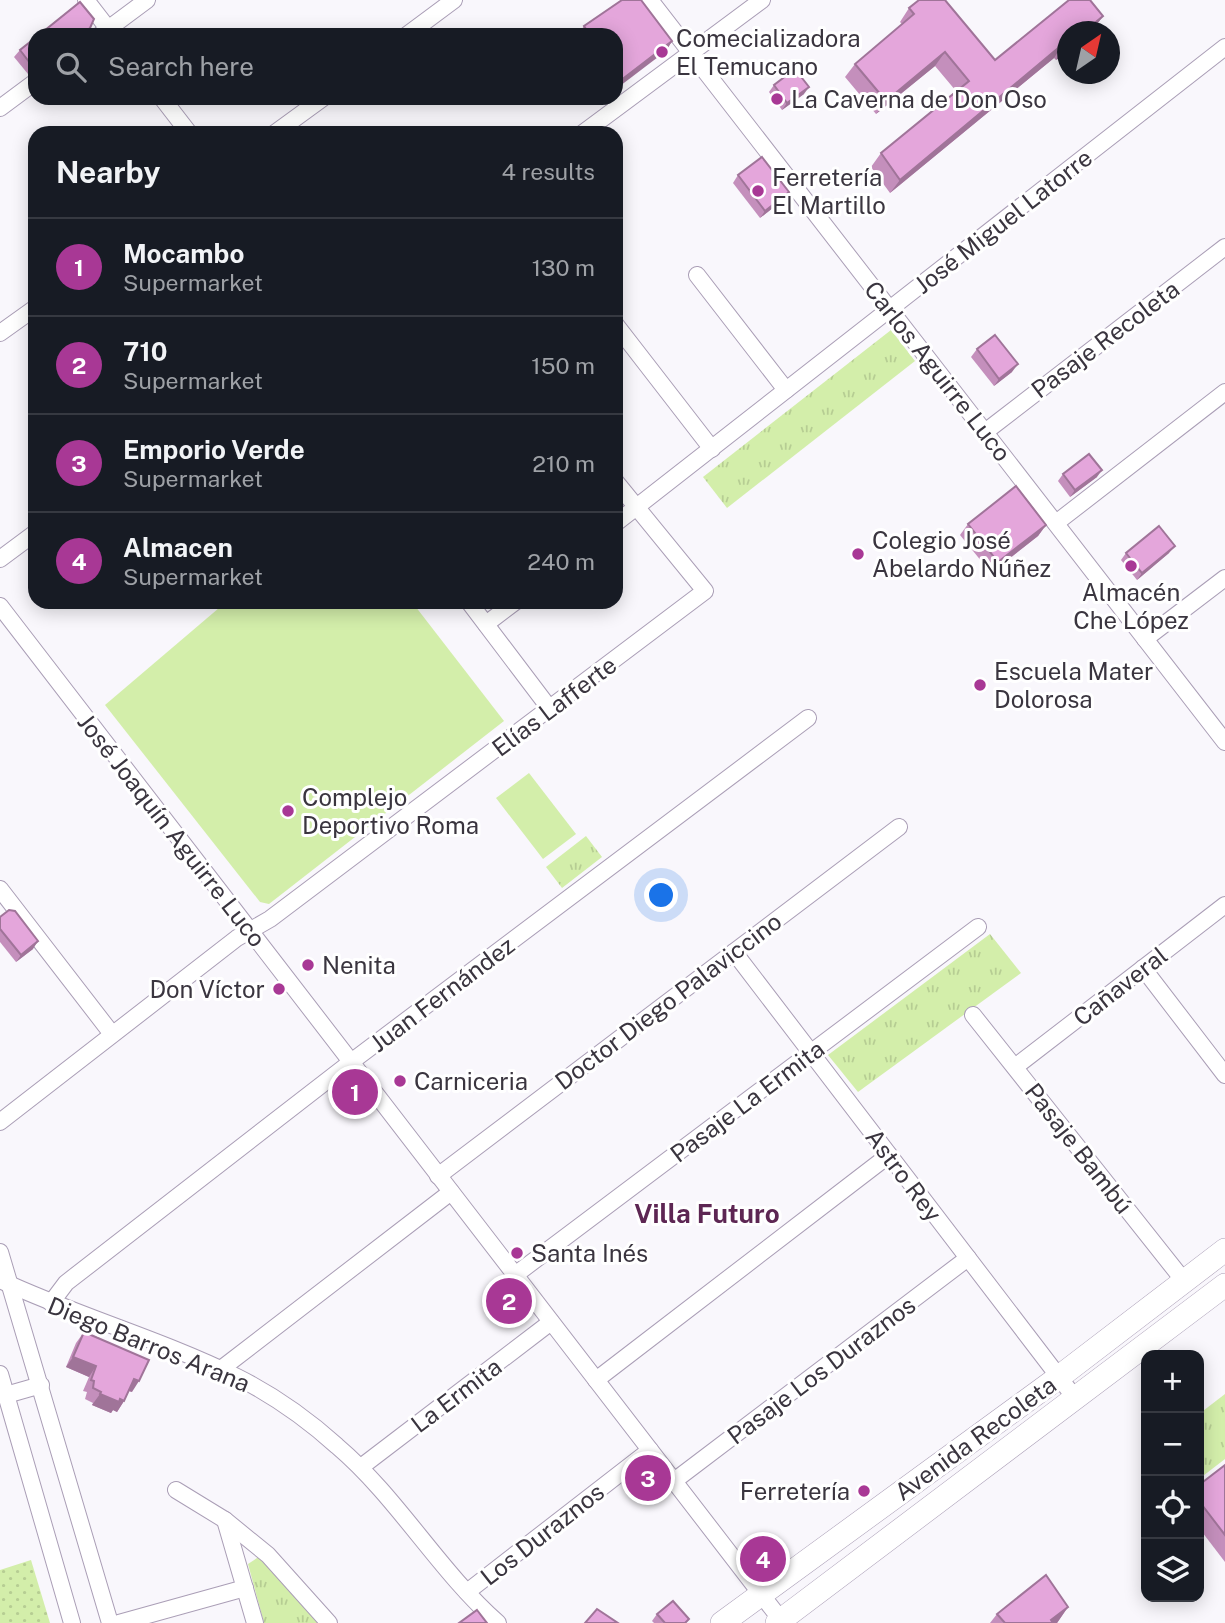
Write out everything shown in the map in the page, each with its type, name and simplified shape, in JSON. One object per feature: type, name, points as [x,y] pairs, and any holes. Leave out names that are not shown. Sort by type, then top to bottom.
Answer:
[{"type":"main road","name":"Avenida Recoleta","points":[[722,1623],[1059,1377],[1225,1250]]},
{"type":"main road","name":"Avenida Recoleta","points":[[779,1621],[1225,1285]]},
{"type":"street","points":[[86,0],[104,28]]},
{"type":"street","points":[[113,28],[147,0]]},
{"type":"street","points":[[416,28],[454,0]]},
{"type":"street","name":"Carlos Aguirre Luco","points":[[650,0],[1225,742]]},
{"type":"street","points":[[623,104],[761,0]]},
{"type":"street","name":"José Miguel Latorre","points":[[623,518],[1225,47]]},
{"type":"street","points":[[0,108],[28,87]]},
{"type":"street","points":[[167,105],[184,126]]},
{"type":"street","points":[[285,126],[313,105]]},
{"type":"street","points":[[593,126],[622,105]]},
{"type":"street","name":"Pasaje Recoleta","points":[[985,432],[1225,247]]},
{"type":"street","points":[[697,275],[786,390]]},
{"type":"street","points":[[0,333],[28,312]]},
{"type":"street","points":[[623,334],[712,449]]},
{"type":"street","points":[[1056,523],[1225,392]]},
{"type":"street","points":[[623,491],[636,508]]},
{"type":"street","name":"Elías Lafferte","points":[[0,1122],[112,1034],[270,919],[705,591],[636,508]]},
{"type":"street","points":[[0,559],[28,538]]},
{"type":"street","points":[[1145,639],[1225,578]]},
{"type":"street","name":"José Joaquín Aguirre Luco","points":[[0,606],[761,1594],[779,1621]]},
{"type":"street","points":[[474,609],[551,709]]},
{"type":"street","points":[[486,624],[505,609]]},
{"type":"street","name":"Juan Fernández","points":[[51,1303],[59,1290],[74,1277],[351,1062],[808,718]]},
{"type":"street","name":"Doctor Diego Palaviccino","points":[[438,1176],[899,827]]},
{"type":"street","points":[[1,893],[112,1034]]},
{"type":"street","name":"Cañaveral","points":[[1015,1067],[1225,905]]},
{"type":"street","name":"Pasaje La Ermita","points":[[515,1275],[978,927]]},
{"type":"street","name":"Astro Rey","points":[[734,952],[1075,1398]]},
{"type":"street","points":[[1143,968],[1225,1075]]},
{"type":"street","name":"Pasaje Bambú","points":[[974,1015],[1184,1281]]},
{"type":"street","points":[[596,1380],[889,1155]]},
{"type":"street","points":[[221,1369],[451,1192]]},
{"type":"street","points":[[0,1252],[5,1283],[41,1384],[110,1623]]},
{"type":"street","name":"Pasaje Los Duraznos","points":[[674,1481],[968,1258]]},
{"type":"street","name":"Diego Barros Arana","points":[[5,1283],[221,1369],[296,1413],[360,1467],[467,1592],[498,1623]]},
{"type":"street","name":"La Ermita","points":[[360,1467],[551,1322]]},
{"type":"street","points":[[0,1374],[72,1623]]},
{"type":"street","points":[[6,1395],[41,1384]]},
{"type":"street","name":"Los Duraznos","points":[[467,1592],[650,1450]]},
{"type":"street","points":[[176,1490],[225,1520],[268,1555],[329,1623]]},
{"type":"street","points":[[225,1520],[255,1623]]},
{"type":"street","points":[[119,1623],[245,1588]]},
{"type":"green space","points":[[891,330],[915,361],[727,508],[703,477]]},
{"type":"green space","name":"Complejo Deportivo Roma","points":[[218,609],[417,609],[504,721],[269,904],[260,902],[105,705]]},
{"type":"green space","points":[[529,773],[576,834],[543,859],[496,798]]},
{"type":"green space","points":[[586,836],[602,857],[562,888],[546,867]]},
{"type":"green space","points":[[990,934],[1021,973],[858,1092],[828,1055]]},
{"type":"green space","points":[[1225,1394],[1225,1459],[1204,1475],[1204,1413],[1204,1410]]},
{"type":"green space","points":[[260,1556],[319,1623],[264,1623],[248,1564]]},
{"type":"green space","points":[[31,1560],[50,1623],[0,1623],[0,1570]]},
{"type":"building","points":[[622,0],[641,0],[672,41],[623,79],[623,28],[584,26]]},
{"type":"building","points":[[919,0],[945,0],[995,60],[1069,0],[1090,0],[1103,16],[1097,21],[1057,21],[1057,49],[900,180],[881,153],[969,81],[945,52],[886,101],[855,64],[914,14],[909,8]]},
{"type":"building","points":[[80,2],[94,19],[90,28],[48,28]]},
{"type":"building","points":[[28,44],[28,60],[20,50]]},
{"type":"building","points":[[795,69],[809,87],[787,103],[774,85]]},
{"type":"building","name":"Ferretería El Martillo","points":[[762,157],[789,192],[765,211],[738,175]]},
{"type":"building","points":[[995,335],[1018,364],[999,379],[977,349]]},
{"type":"building","points":[[1089,454],[1102,470],[1075,490],[1063,474]]},
{"type":"building","points":[[1016,486],[1046,525],[998,562],[968,524]]},
{"type":"building","points":[[1159,526],[1175,546],[1142,573],[1126,553]]},
{"type":"building","points":[[9,910],[15,911],[38,941],[21,955],[0,929],[0,917]]},
{"type":"building","points":[[84,1332],[149,1360],[139,1381],[134,1379],[124,1401],[120,1399],[119,1402],[93,1388],[94,1381],[91,1380],[96,1366],[73,1357]]},
{"type":"building","points":[[1225,1465],[1225,1535],[1204,1508],[1204,1481]]},
{"type":"building","points":[[1046,1575],[1068,1607],[1051,1620],[1053,1623],[1005,1623],[997,1614]]},
{"type":"building","points":[[673,1601],[689,1619],[685,1623],[665,1623],[657,1614]]},
{"type":"building","points":[[597,1609],[618,1623],[585,1623]]},
{"type":"building","points":[[477,1610],[487,1623],[459,1623]]},
{"type":"place","name":"Comecializadora El Temucano","points":[[662,52]]},
{"type":"place","name":"La Caverna de Don Oso","points":[[777,99]]},
{"type":"place","name":"Ferretería El Martillo","points":[[758,191]]},
{"type":"place","name":"Colegio José Abelardo Núñez","points":[[858,554]]},
{"type":"place","name":"Almacén Che López","points":[[1131,566]]},
{"type":"place","name":"Escuela Mater Dolorosa","points":[[980,685]]},
{"type":"place","name":"Complejo Deportivo Roma","points":[[288,811]]},
{"type":"place","name":"Nenita","points":[[308,965]]},
{"type":"place","name":"Don Víctor","points":[[279,989]]},
{"type":"place","name":"Carniceria","points":[[400,1081]]},
{"type":"place","name":"Mocambo","points":[[355,1092]]},
{"type":"place","name":"Santa Inés","points":[[517,1253]]},
{"type":"place","name":"710","points":[[509,1301]]},
{"type":"place","name":"Emporio Verde","points":[[648,1478]]},
{"type":"place","name":"Ferretería","points":[[864,1491]]},
{"type":"place","name":"Almacen","points":[[763,1559]]},
{"type":"district","name":"Villa Futuro","points":[[707,1213]]}]
